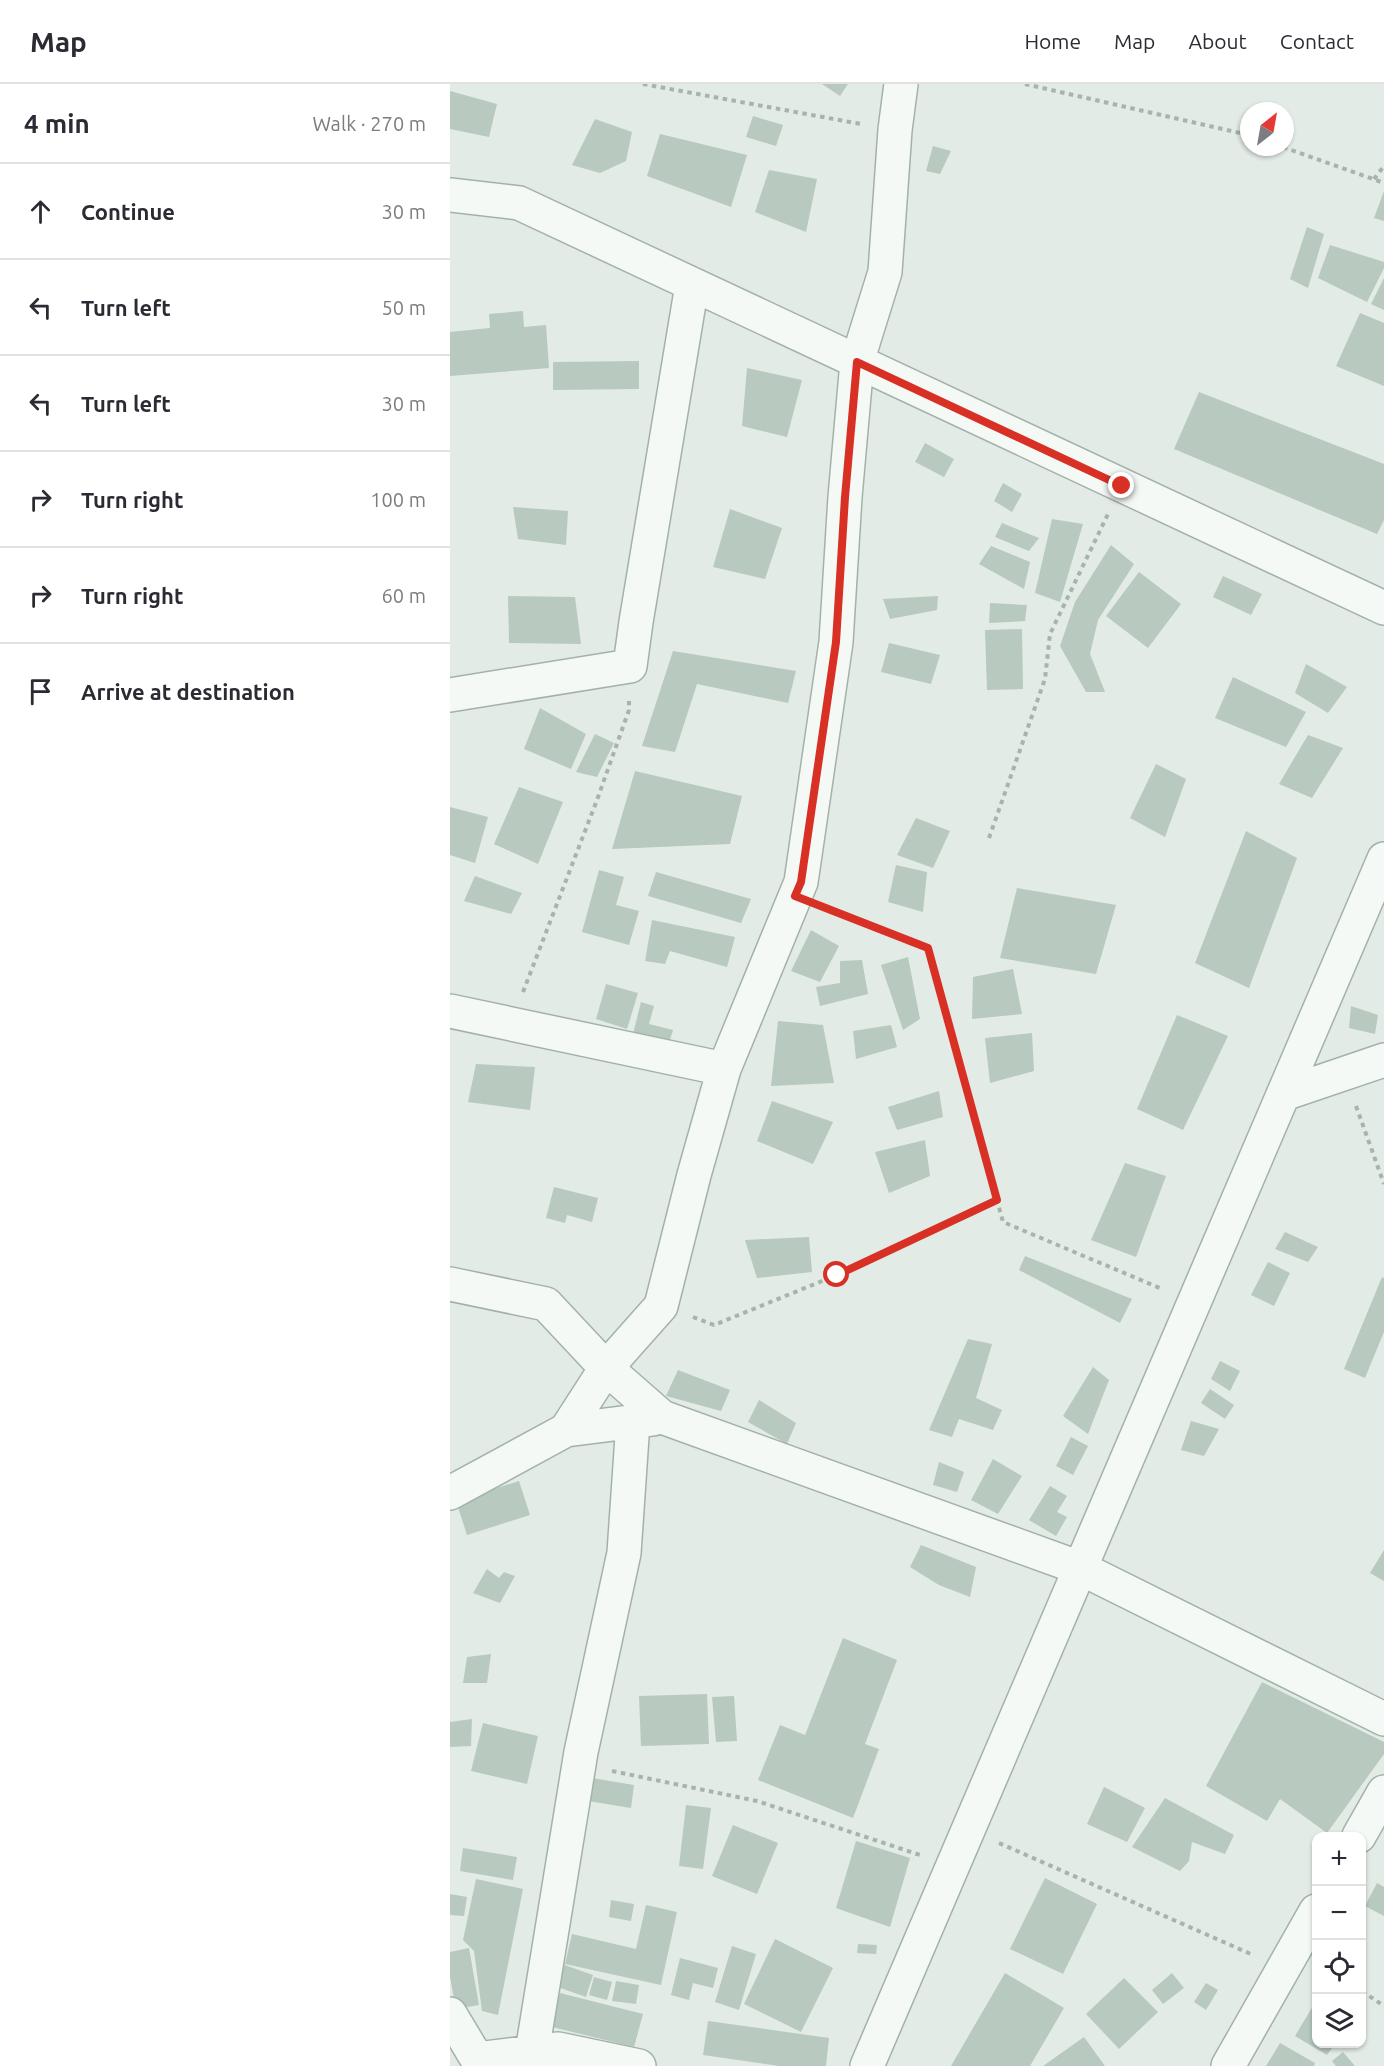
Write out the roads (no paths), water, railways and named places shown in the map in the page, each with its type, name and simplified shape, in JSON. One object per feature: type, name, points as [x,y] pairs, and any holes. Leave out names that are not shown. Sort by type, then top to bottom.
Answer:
[{"type":"street","points":[[566,1430],[606,1368],[662,1306],[694,1175],[724,1069],[801,882],[836,642],[845,497],[857,362],[885,272],[895,130],[901,84]]},
{"type":"street","points":[[450,195],[519,203],[1384,608]]},
{"type":"street","points":[[450,695],[630,666],[692,285]]},
{"type":"street","points":[[867,2066],[1384,859]]},
{"type":"street","points":[[450,1011],[724,1069]]},
{"type":"street","points":[[1284,1094],[1384,1060]]},
{"type":"street","points":[[450,1284],[546,1304],[606,1368],[648,1420],[624,1553],[579,1765],[532,2052]]},
{"type":"street","points":[[450,1493],[566,1430],[648,1420],[1080,1568],[1384,1719]]},
{"type":"street","points":[[1361,1832],[1384,1792]]},
{"type":"street","points":[[1228,2066],[1312,1920]]},
{"type":"street","points":[[450,2014],[478,2062],[558,2049],[639,2066]]}]
